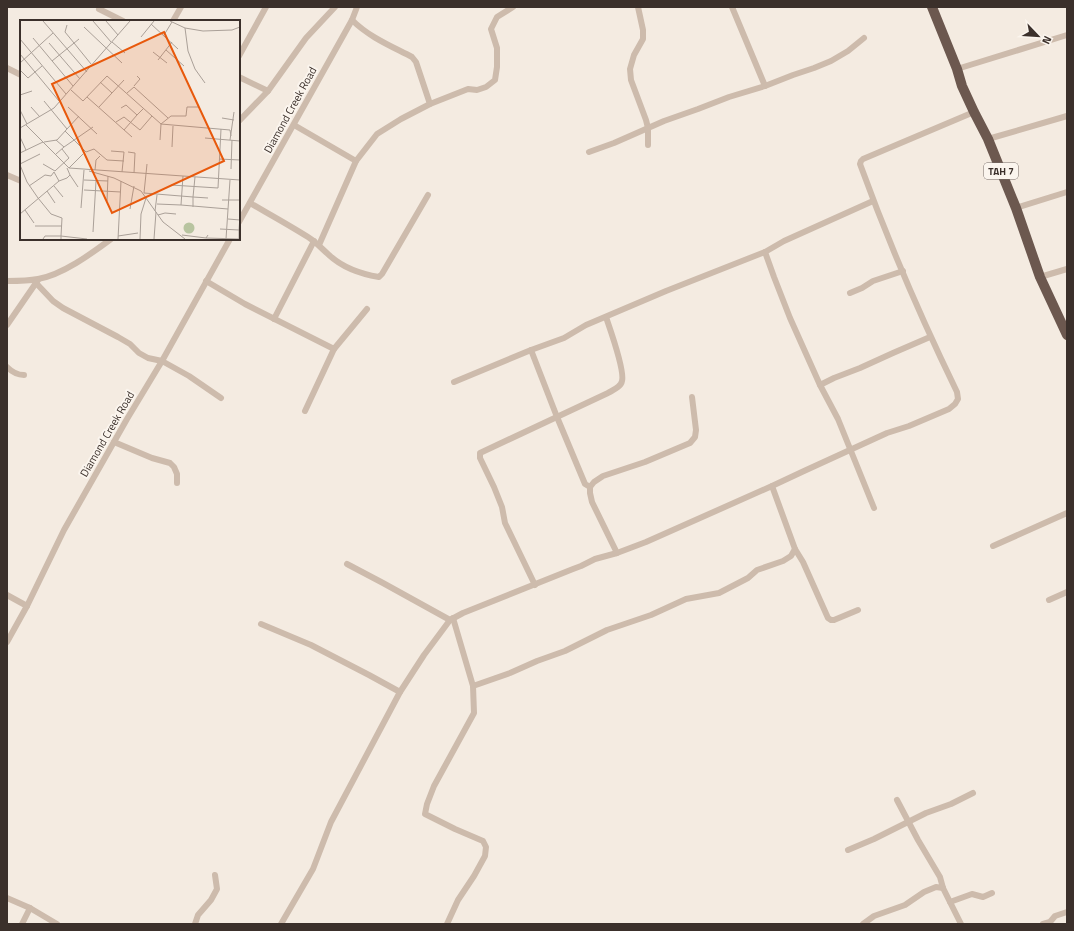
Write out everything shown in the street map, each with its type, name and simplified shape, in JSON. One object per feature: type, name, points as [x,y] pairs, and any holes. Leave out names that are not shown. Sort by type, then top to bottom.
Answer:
[{"type":"highway","name":"TAH 7","points":[[932,7],[957,69],[962,86],[988,139],[1016,208],[1040,277],[1067,335]]},
{"type":"street","points":[[174,20],[181,7]]},
{"type":"street","points":[[240,54],[266,7]]},
{"type":"street","points":[[240,120],[268,91],[306,38],[335,7]]},
{"type":"street","name":"Diamond Creek Road","points":[[240,220],[352,20],[357,7]]},
{"type":"street","points":[[274,319],[316,243],[356,161],[377,134],[401,119],[430,104],[468,89],[477,90],[486,87],[494,80],[497,67],[497,48],[490,29],[497,18],[513,7]]},
{"type":"street","points":[[638,7],[643,30],[643,39],[634,55],[630,69],[631,80],[648,128],[648,145]]},
{"type":"street","points":[[732,7],[765,86]]},
{"type":"street","points":[[99,9],[121,20]]},
{"type":"street","points":[[352,20],[360,28],[375,38],[412,57],[416,62],[430,104]]},
{"type":"street","points":[[957,69],[1067,35]]},
{"type":"street","points":[[590,152],[729,97],[765,86],[831,61],[848,51],[864,38]]},
{"type":"street","points":[[7,68],[20,74]]},
{"type":"street","points":[[240,78],[268,91]]},
{"type":"street","points":[[281,924],[313,869],[332,822],[400,692],[431,645],[452,619],[463,613],[535,585],[595,559],[617,553],[646,542],[887,433],[909,426],[949,409],[955,404],[958,399],[957,392],[930,337],[873,202],[860,161],[974,112]]},
{"type":"street","points":[[988,139],[1067,116]]},
{"type":"street","points":[[294,125],[356,161]]},
{"type":"street","points":[[7,175],[20,181]]},
{"type":"street","points":[[1016,208],[1067,192]]},
{"type":"street","points":[[250,203],[302,233],[341,264],[359,272],[378,277],[382,274],[428,196]]},
{"type":"street","points":[[454,382],[564,338],[586,325],[666,291],[765,252],[784,241],[873,202]]},
{"type":"street","points":[[7,281],[37,281],[60,272],[110,240]]},
{"type":"street","name":"Diamond Creek Road","points":[[7,642],[27,606],[64,530],[162,361],[229,240]]},
{"type":"street","points":[[765,252],[790,318],[820,385],[838,419],[874,508]]},
{"type":"street","points":[[1040,277],[1067,269]]},
{"type":"street","points":[[850,293],[873,281],[903,271]]},
{"type":"street","points":[[7,325],[37,281]]},
{"type":"street","points":[[37,281],[53,301],[63,308],[130,344],[139,353],[148,358],[162,361],[189,376],[221,398]]},
{"type":"street","points":[[206,281],[245,304],[334,349]]},
{"type":"street","points":[[305,411],[334,349],[367,309]]},
{"type":"street","points":[[535,585],[505,523],[502,506],[480,458],[480,453],[608,393],[619,386],[622,381],[622,369],[606,317]]},
{"type":"street","points":[[820,385],[930,337]]},
{"type":"street","points":[[531,350],[585,484],[590,487]]},
{"type":"street","points":[[7,367],[15,374],[24,376]]},
{"type":"street","points":[[617,553],[592,502],[590,487],[594,482],[603,476],[645,462],[690,443],[695,436],[696,430],[692,397]]},
{"type":"street","points":[[114,442],[152,458],[170,463],[174,467],[177,474],[177,483]]},
{"type":"street","points":[[772,486],[795,549],[803,562],[828,618],[834,620],[858,610]]},
{"type":"street","points":[[993,546],[1067,513]]},
{"type":"street","points":[[473,686],[565,651],[607,630],[651,615],[686,599],[719,592],[748,578],[757,570],[783,561],[791,556],[795,549]]},
{"type":"street","points":[[347,564],[452,619],[473,686],[474,713],[434,786],[425,810],[425,814],[483,841],[486,847],[485,856],[458,900],[447,924]]},
{"type":"street","points":[[1049,600],[1067,592]]},
{"type":"street","points":[[7,594],[27,606]]},
{"type":"street","points":[[261,624],[311,645],[400,692]]},
{"type":"street","points":[[848,850],[874,839],[926,813],[951,804],[973,793]]},
{"type":"street","points":[[897,800],[940,877],[943,888],[961,924]]},
{"type":"street","points":[[195,924],[198,915],[211,900],[217,889],[215,875]]},
{"type":"street","points":[[863,924],[874,916],[905,905],[924,892],[936,887],[943,888]]},
{"type":"street","points":[[950,902],[972,894],[983,897],[992,893]]},
{"type":"street","points":[[7,898],[30,908],[57,924]]},
{"type":"street","points":[[22,924],[30,908]]},
{"type":"street","points":[[1049,923],[1055,916],[1067,912]]}]
